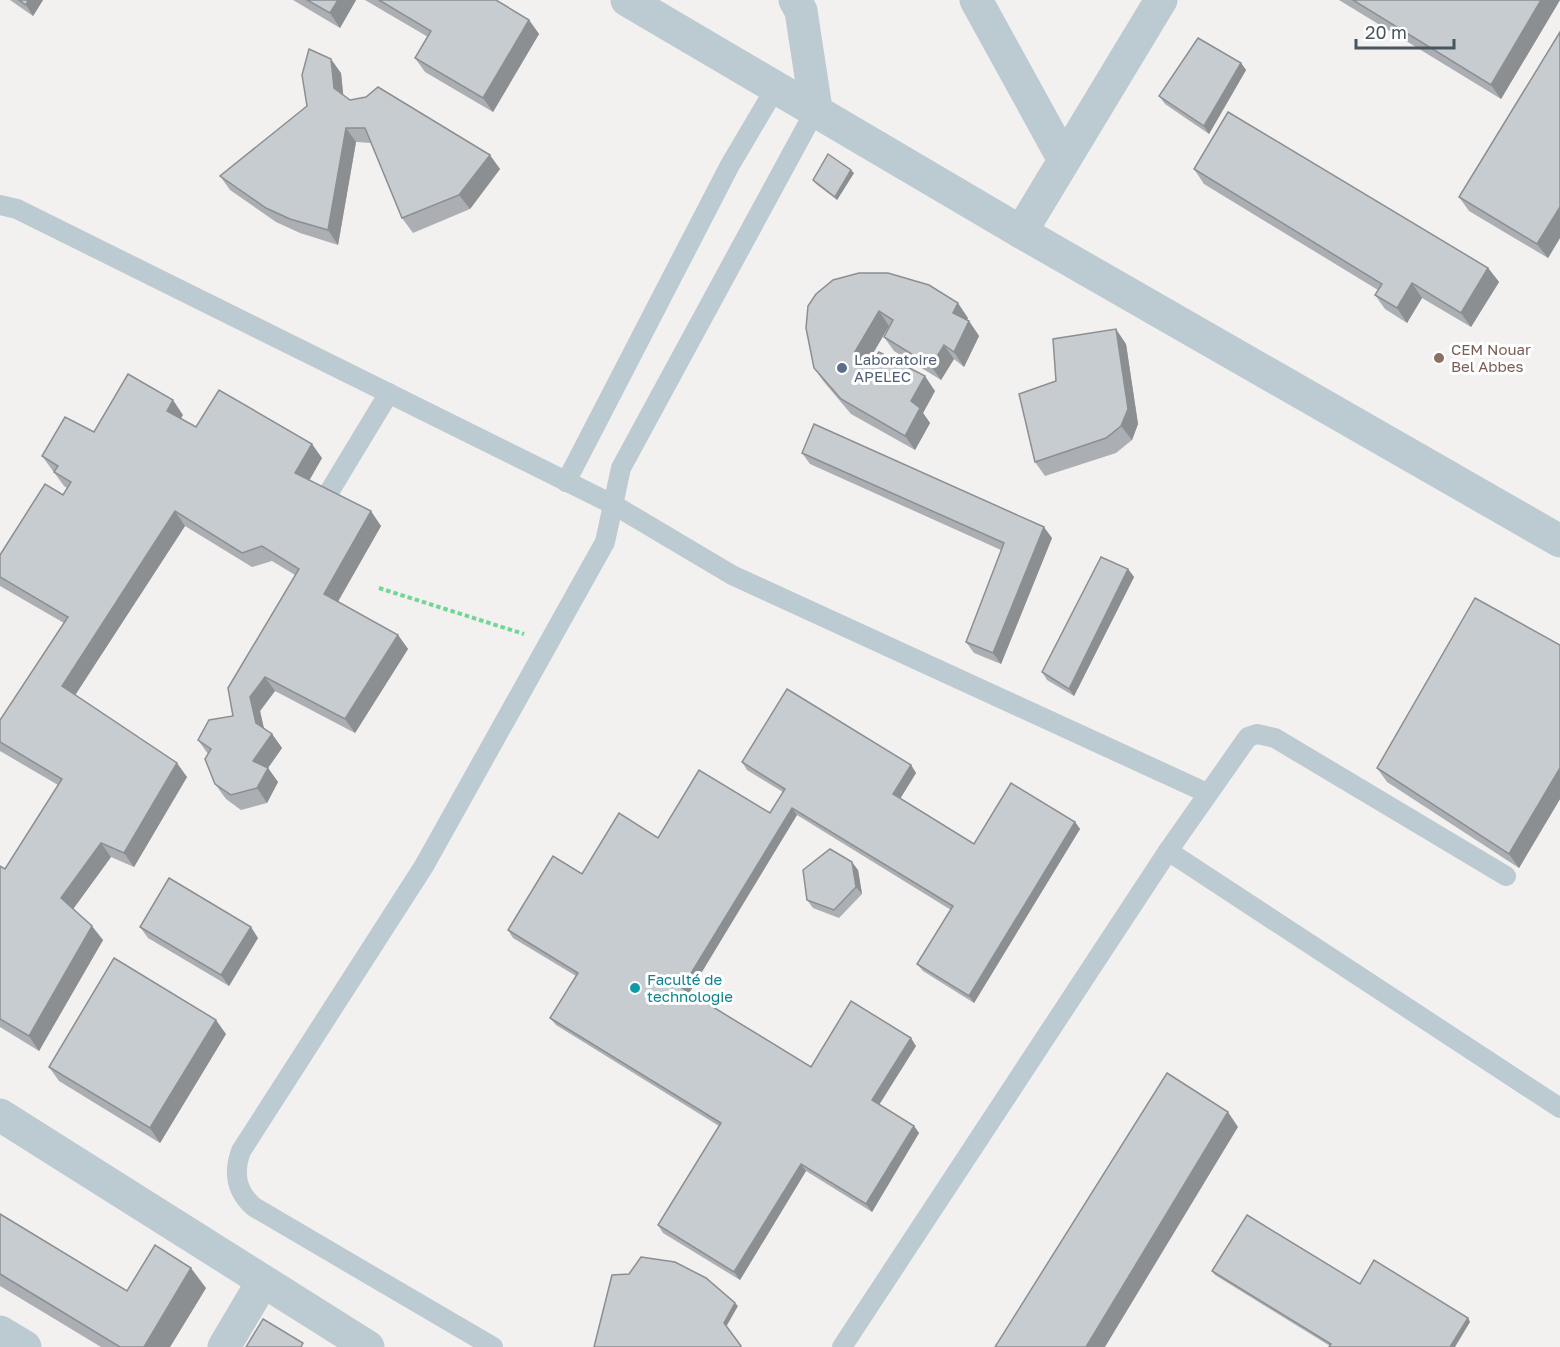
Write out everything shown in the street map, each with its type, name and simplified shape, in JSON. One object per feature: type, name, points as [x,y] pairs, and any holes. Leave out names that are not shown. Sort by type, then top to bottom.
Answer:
[{"type":"street","points":[[627,0],[1022,232],[1560,541]]},
{"type":"street","points":[[795,0],[801,11],[806,59],[816,109]]},
{"type":"street","points":[[976,0],[1064,160]]},
{"type":"street","points":[[1022,232],[1161,0]]},
{"type":"street","points":[[776,87],[806,59]]},
{"type":"street","points":[[0,1115],[368,1347]]},
{"type":"street","points":[[224,1347],[263,1281]]},
{"type":"street","points":[[0,1332],[26,1347]]},
{"type":"lane","points":[[566,482],[730,165],[776,87]]},
{"type":"lane","points":[[493,1347],[254,1207],[245,1199],[236,1176],[241,1151],[424,866],[606,542],[621,468],[816,109]]},
{"type":"lane","points":[[0,205],[17,209],[614,505],[732,576],[1207,793]]},
{"type":"lane","points":[[304,532],[389,393]]},
{"type":"lane","points":[[842,1347],[1168,851],[1248,737],[1267,734],[1506,876]]},
{"type":"lane","points":[[1168,851],[1560,1108]]},
{"type":"path","points":[[379,588],[549,642]]},
{"type":"building","points":[[307,0],[338,0],[330,13]]},
{"type":"building","points":[[379,0],[496,0],[529,20],[483,98],[415,58],[431,31]]},
{"type":"building","points":[[1353,0],[1541,0],[1491,85]]},
{"type":"building","points":[[1560,32],[1560,207],[1537,244],[1459,197]]},
{"type":"building","points":[[1198,38],[1241,63],[1204,126],[1159,96]]},
{"type":"building","points":[[309,49],[331,59],[334,88],[350,100],[366,97],[378,87],[490,155],[459,195],[402,218],[365,128],[346,128],[328,230],[290,219],[266,208],[220,176],[307,106],[302,75]]},
{"type":"building","points":[[1228,112],[1488,268],[1461,313],[1412,283],[1397,308],[1375,295],[1382,284],[1194,169]]},
{"type":"building","points":[[828,154],[851,170],[835,197],[813,180]]},
{"type":"building","name":"Laboratoire APELEC","points":[[859,273],[888,273],[929,285],[958,303],[953,313],[969,321],[954,352],[944,345],[931,366],[884,337],[893,320],[879,311],[853,355],[870,365],[879,352],[925,376],[911,401],[920,408],[905,436],[841,399],[814,368],[806,328],[808,306],[816,294],[833,280]]},
{"type":"building","points":[[1116,329],[1128,409],[1121,426],[1106,438],[1035,462],[1019,394],[1056,381],[1053,339]]},
{"type":"building","points":[[128,374],[173,400],[167,411],[196,427],[219,390],[312,444],[295,473],[371,511],[324,594],[398,635],[345,719],[265,677],[250,697],[256,723],[272,734],[253,761],[268,768],[257,788],[231,795],[215,784],[205,759],[211,749],[198,740],[209,720],[233,716],[228,688],[299,569],[262,546],[242,553],[175,511],[62,686],[177,763],[124,853],[101,843],[61,898],[92,926],[29,1036],[0,1019],[0,866],[5,869],[62,779],[0,742],[0,720],[68,617],[0,577],[0,555],[45,484],[63,495],[71,482],[54,472],[58,466],[42,456],[65,417],[94,432]]},
{"type":"building","points":[[814,424],[1044,527],[993,653],[966,642],[1004,543],[802,453]]},
{"type":"building","points":[[1101,557],[1128,569],[1069,689],[1042,672]]},
{"type":"building","points":[[1475,598],[1560,645],[1560,768],[1509,854],[1377,768]]},
{"type":"building","name":"Faculté de technologie","points":[[787,689],[911,765],[893,794],[974,844],[1011,783],[1075,822],[969,996],[917,964],[953,906],[792,808],[682,988],[811,1067],[851,1001],[911,1038],[872,1100],[914,1126],[866,1204],[801,1164],[734,1272],[658,1225],[721,1123],[550,1018],[578,973],[508,930],[553,856],[582,874],[619,813],[658,838],[699,770],[770,813],[785,789],[742,762]]},
{"type":"building","points":[[830,849],[852,862],[856,887],[834,910],[807,900],[803,870]]},
{"type":"building","points":[[169,878],[251,927],[221,975],[140,927]]},
{"type":"building","points":[[114,958],[216,1020],[150,1128],[49,1067]]},
{"type":"building","points":[[1167,1073],[1228,1112],[1086,1347],[995,1347]]},
{"type":"building","points":[[0,1214],[127,1291],[155,1245],[191,1268],[144,1347],[120,1347],[0,1274]]},
{"type":"building","points":[[1247,1215],[1360,1284],[1374,1260],[1468,1318],[1450,1347],[1329,1347],[1331,1344],[1212,1271]]},
{"type":"building","points":[[641,1257],[675,1262],[706,1278],[735,1303],[724,1323],[741,1346],[594,1347],[612,1275],[629,1274]]},
{"type":"building","points":[[263,1319],[303,1343],[301,1347],[246,1347]]},
{"type":"place","name":"CEM Nouar Bel Abbes","points":[[1439,358]]},
{"type":"place","name":"Laboratoire APELEC","points":[[842,368]]},
{"type":"place","name":"Faculté de technologie","points":[[635,988]]}]
